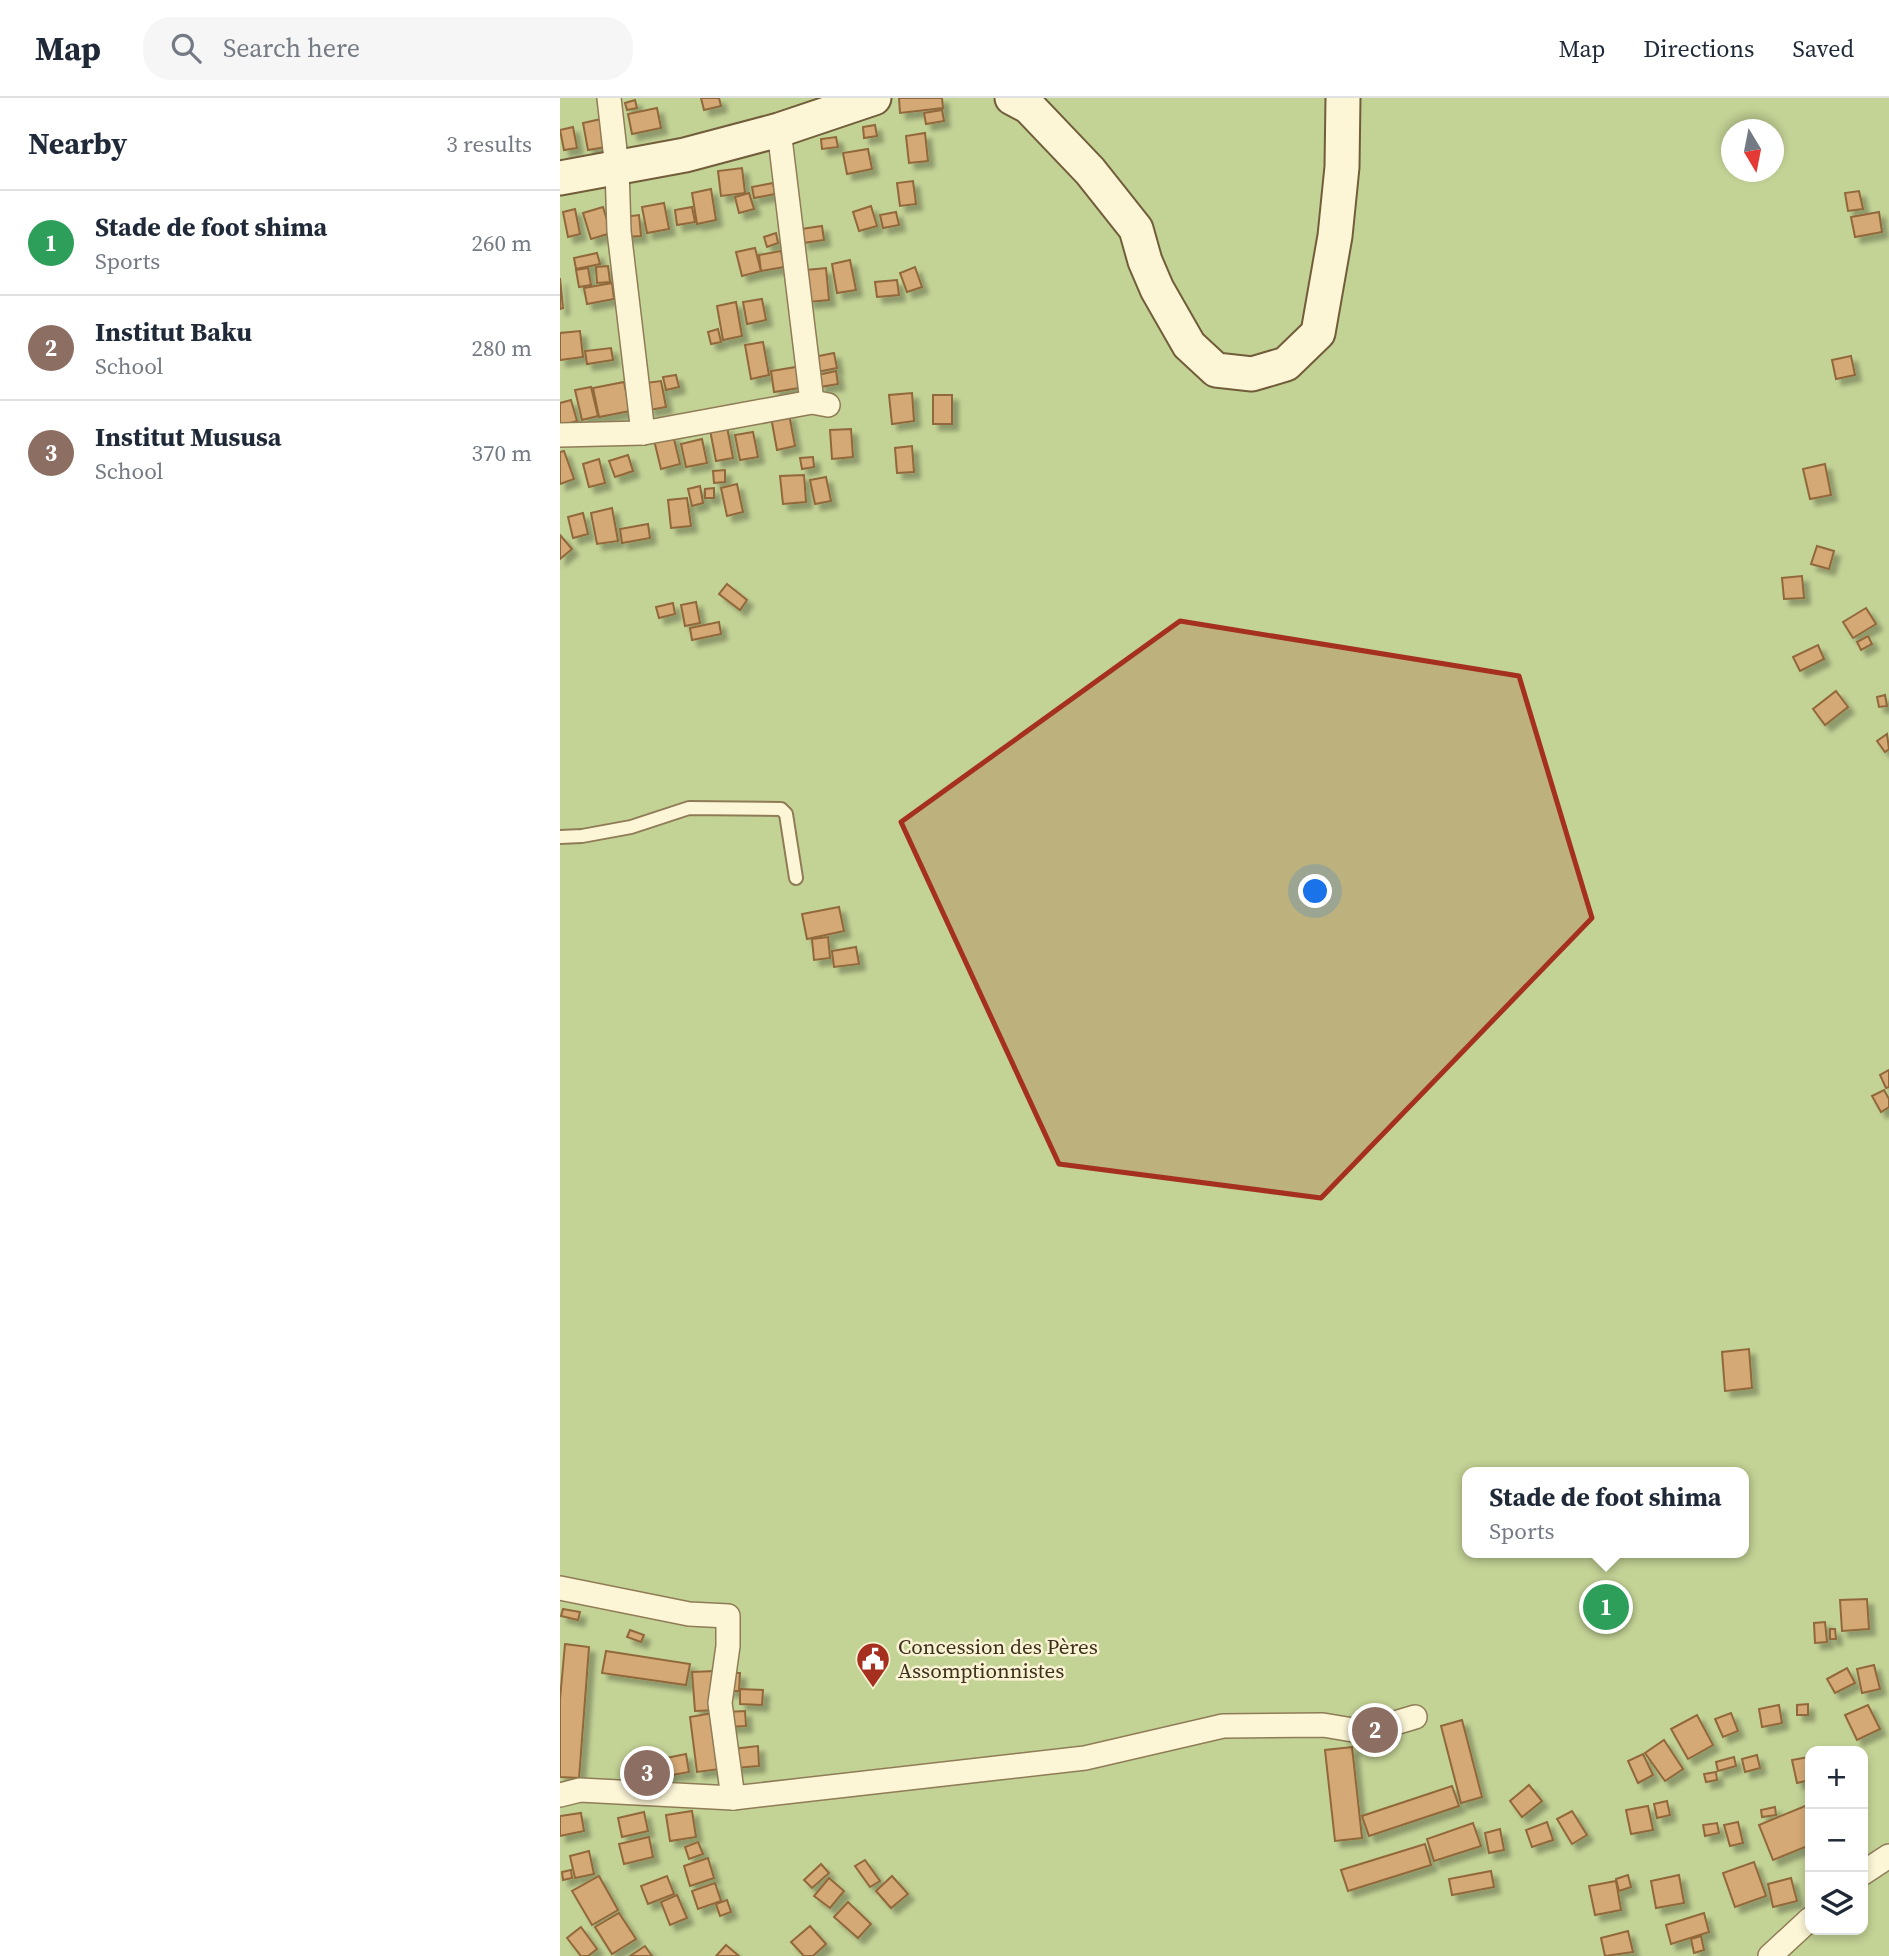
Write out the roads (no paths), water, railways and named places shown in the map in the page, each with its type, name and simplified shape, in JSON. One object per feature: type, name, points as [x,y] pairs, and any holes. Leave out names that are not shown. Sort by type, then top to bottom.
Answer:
[{"type":"street","points":[[609,98],[617,168],[619,231],[643,433]]},
{"type":"street","points":[[560,178],[685,155],[779,130],[874,98]]},
{"type":"street","points":[[1012,98],[1029,107],[1073,152],[1136,229],[1157,289],[1189,345],[1216,370],[1252,374],[1286,364],[1318,333],[1335,236],[1342,167],[1343,98]]},
{"type":"street","points":[[560,435],[643,433],[820,404],[779,130]]},
{"type":"street","points":[[560,1588],[689,1614],[728,1616],[728,1646],[720,1703],[733,1798]]},
{"type":"street","points":[[560,1795],[580,1790],[733,1798],[1084,1758],[1223,1727],[1323,1725],[1365,1732],[1415,1717]]},
{"type":"street","points":[[1866,1872],[1889,1856]]},
{"type":"street","points":[[1770,1956],[1805,1924]]},
{"type":"lane","points":[[560,837],[631,827],[689,808],[780,809],[786,814],[796,878]]},
{"type":"place","name":"Stade de foot shima","points":[[1606,1607]]},
{"type":"place","name":"Concession des Pères Assomptionnistes","points":[[873,1689]]},
{"type":"place","name":"Institut Baku","points":[[1375,1730]]},
{"type":"place","name":"Institut Mususa","points":[[647,1773]]}]
